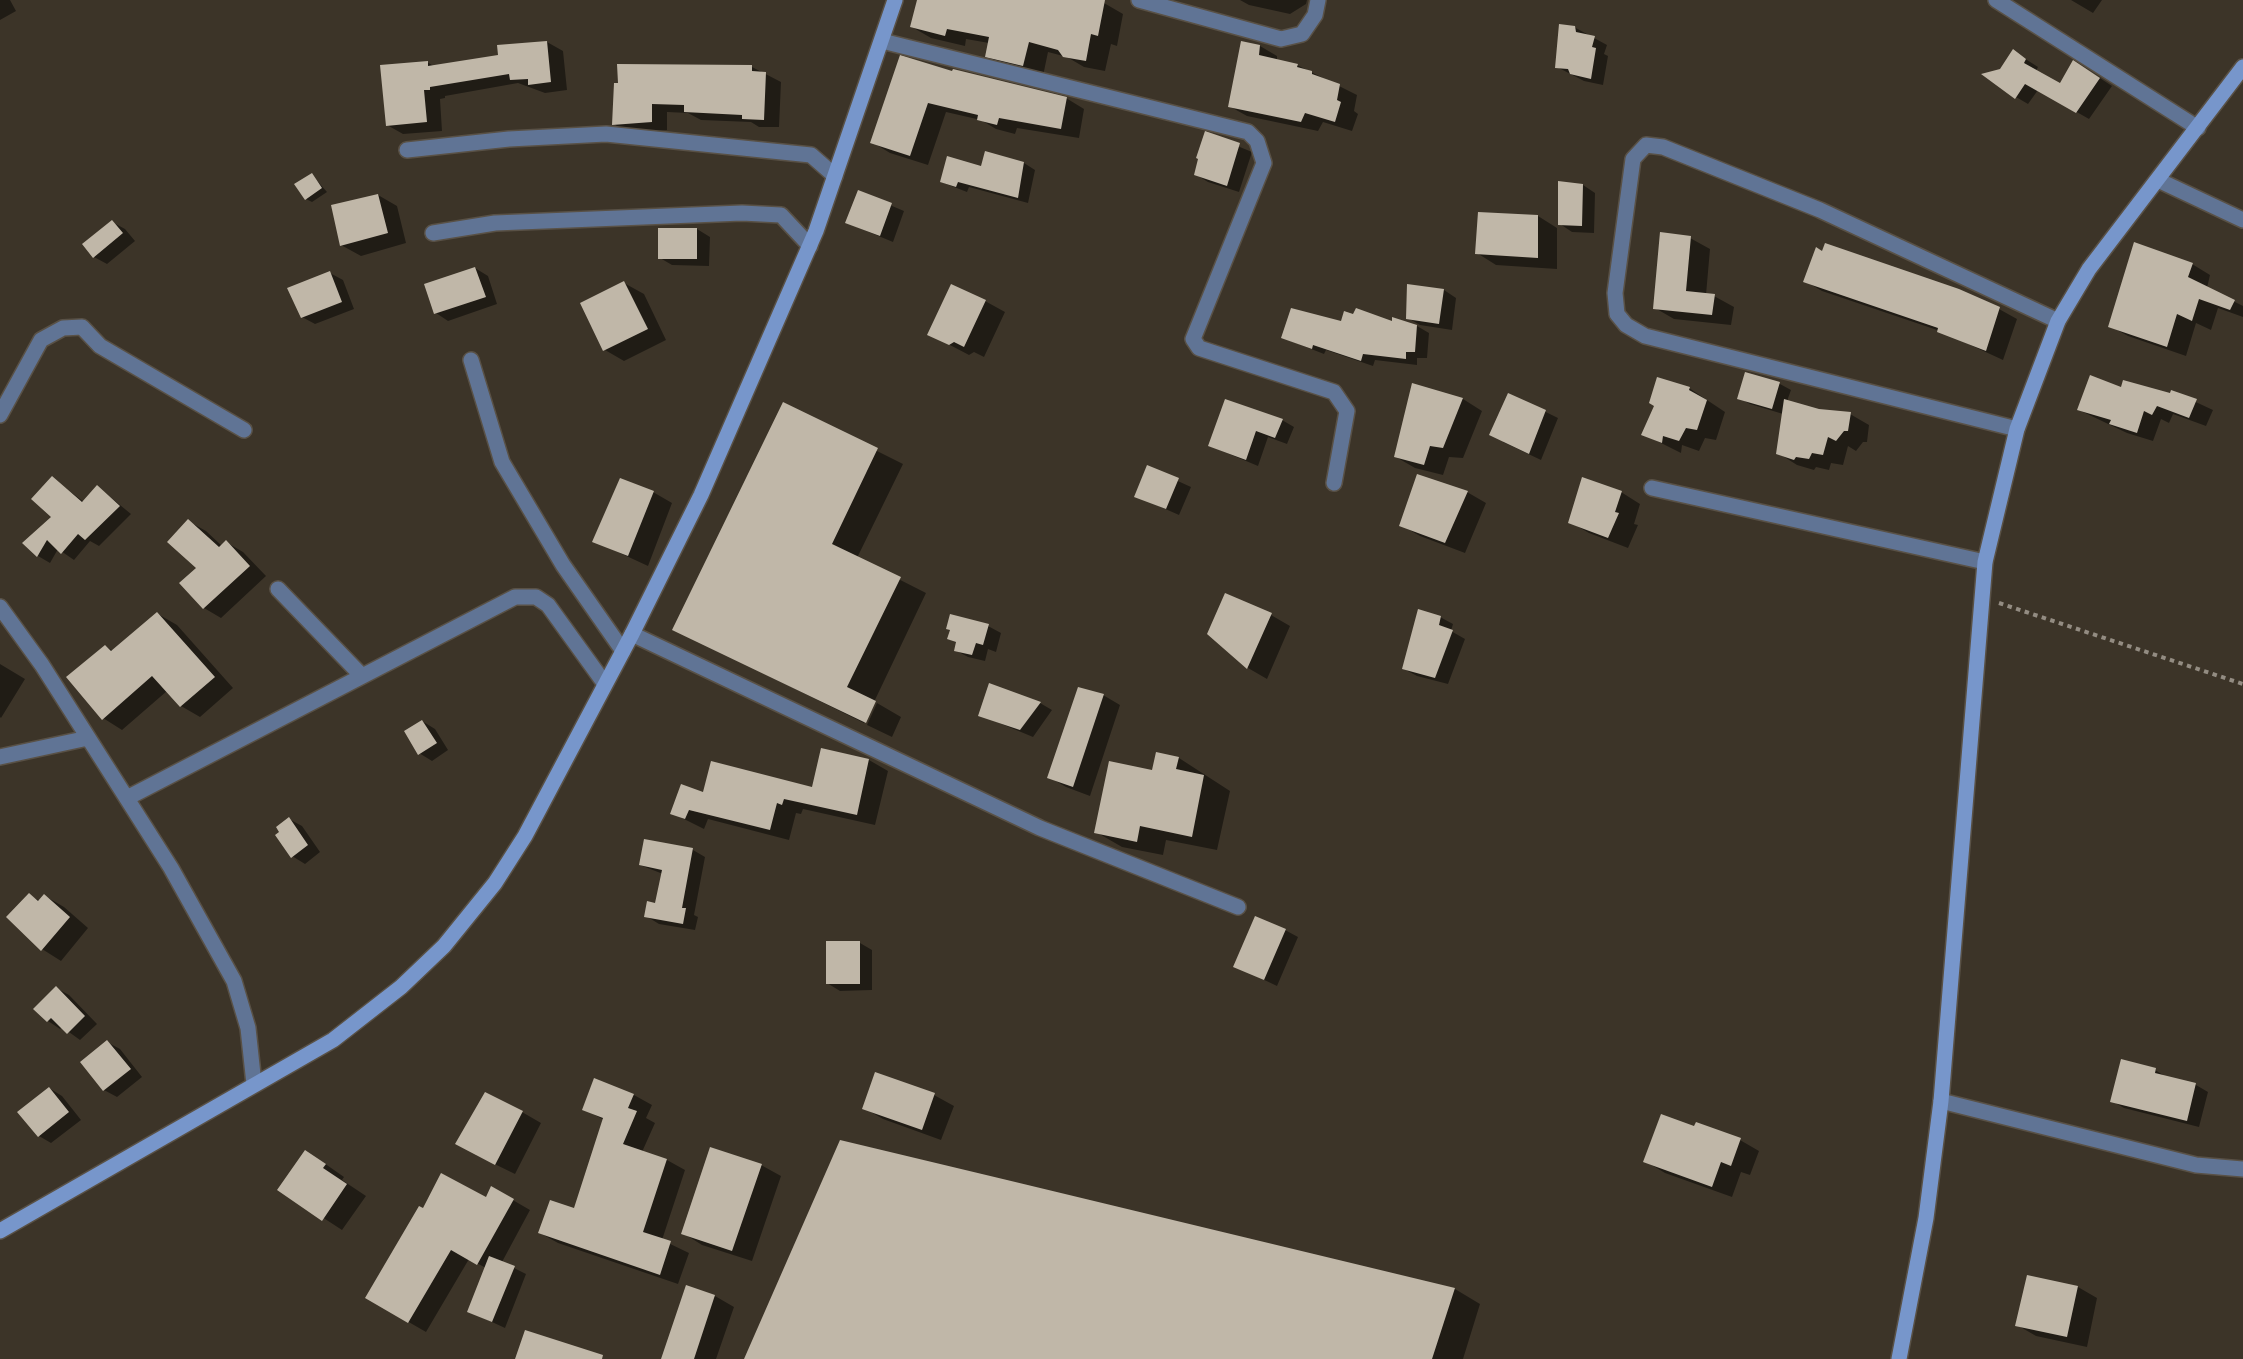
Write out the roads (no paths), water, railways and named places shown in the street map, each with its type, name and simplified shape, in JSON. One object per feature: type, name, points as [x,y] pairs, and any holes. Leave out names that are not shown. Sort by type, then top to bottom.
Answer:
[{"type":"street","points":[[0,1231],[333,1040],[401,987],[444,946],[495,883],[525,836],[632,634],[701,495],[810,246],[895,0]]},
{"type":"street","points":[[1139,0],[1281,39],[1302,34],[1315,15],[1318,0]]},
{"type":"street","points":[[1996,0],[2198,128]]},
{"type":"street","points":[[882,41],[1248,132],[1257,141],[1264,163],[1193,339],[1199,348],[1334,392],[1347,411],[1334,483]]},
{"type":"street","points":[[1899,1359],[1926,1218],[1941,1101],[1985,562],[2017,429],[2058,321],[2089,269],[2243,67]]},
{"type":"street","points":[[407,150],[509,139],[606,134],[812,155],[835,176]]},
{"type":"street","points":[[2017,429],[1645,336],[1626,325],[1617,314],[1615,293],[1633,159],[1646,145],[1663,147],[1820,210],[2058,321]]},
{"type":"street","points":[[2158,180],[2243,220]]},
{"type":"street","points":[[433,233],[495,223],[742,213],[781,215],[810,246]]},
{"type":"street","points":[[0,415],[40,340],[63,328],[82,327],[100,346],[244,430]]},
{"type":"street","points":[[471,360],[502,462],[563,565],[623,651]]},
{"type":"street","points":[[1652,488],[1985,562]]},
{"type":"street","points":[[278,589],[362,676]]},
{"type":"street","points":[[127,798],[515,597],[536,597],[548,605],[605,684]]},
{"type":"street","points":[[0,607],[42,665],[171,868],[234,981],[248,1028],[254,1084]]},
{"type":"street","points":[[632,634],[1040,828],[1238,907]]},
{"type":"street","points":[[0,757],[88,738]]},
{"type":"street","points":[[1941,1101],[2196,1165],[2243,1169]]}]
